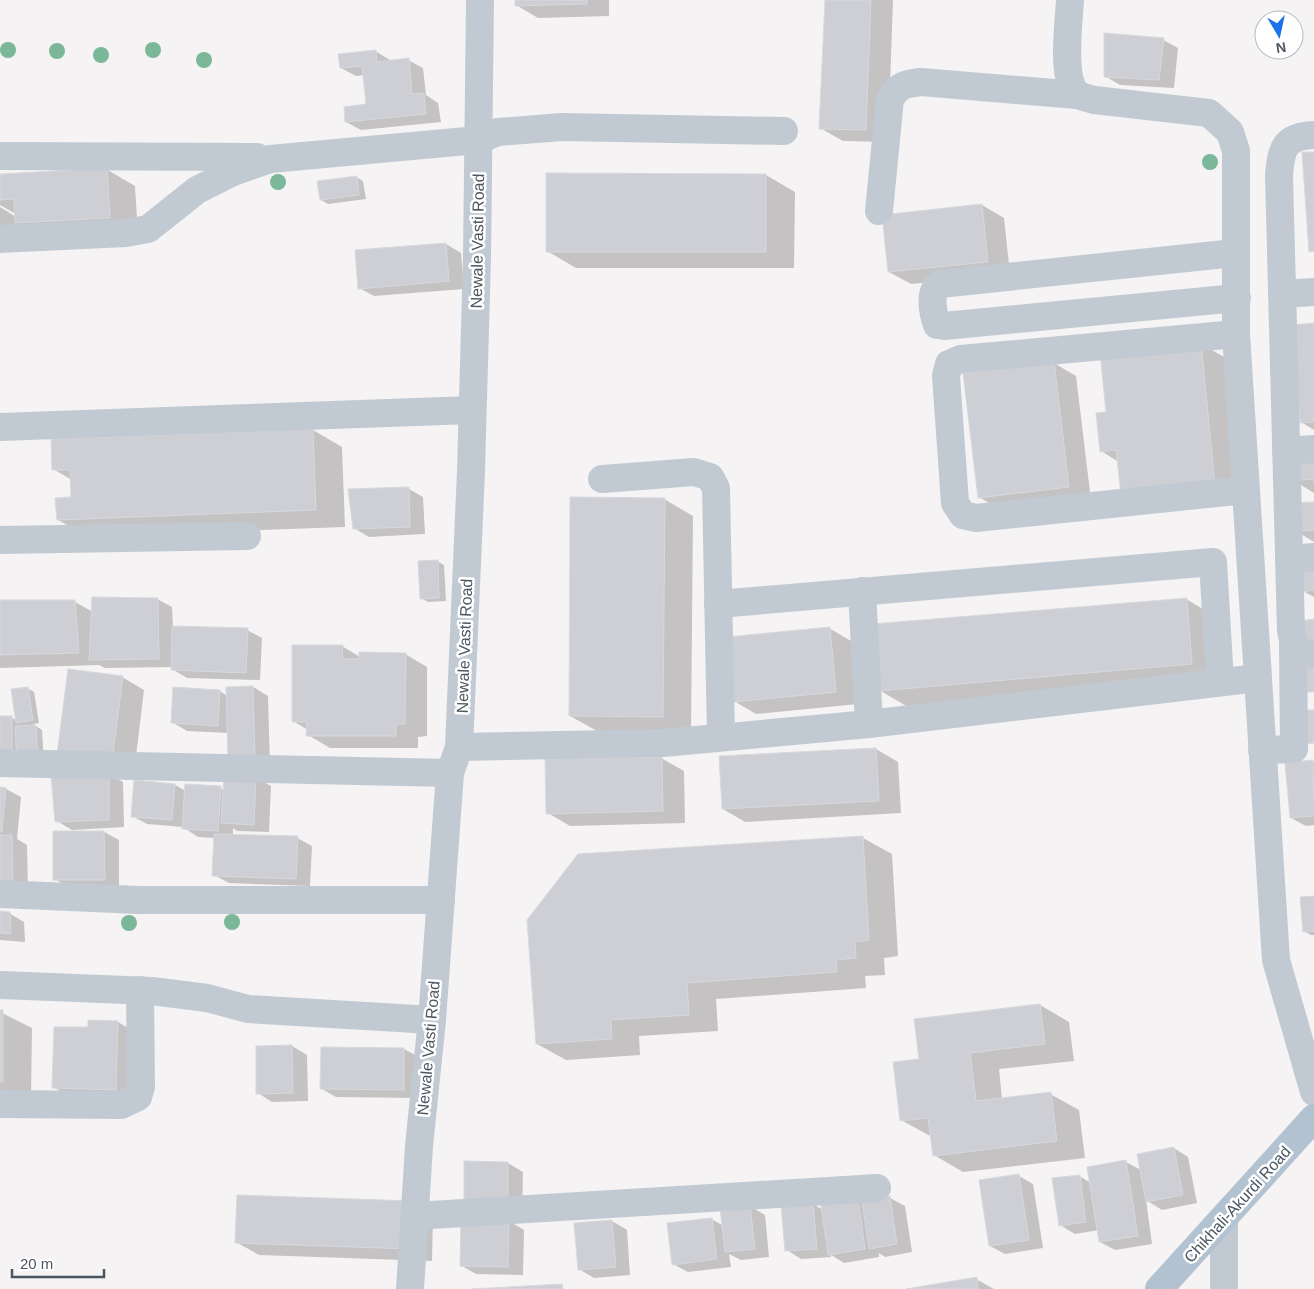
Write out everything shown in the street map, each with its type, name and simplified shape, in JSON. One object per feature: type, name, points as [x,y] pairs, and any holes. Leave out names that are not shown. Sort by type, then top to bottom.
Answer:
[{"type":"main road","name":"Chikhali-Akurdi Road","points":[[1160,1289],[1314,1118]]},
{"type":"street","name":"Newale Vasti Road","points":[[410,1289],[419,1146],[432,1020],[450,773],[459,746],[477,257],[480,0]]},
{"type":"street","points":[[1070,0],[1067,68],[1070,84],[1077,95]]},
{"type":"street","points":[[879,211],[890,99],[897,88],[909,83],[921,82],[1077,95],[1094,100],[1209,113],[1230,132],[1236,151],[1236,334],[1276,960],[1314,1092]]},
{"type":"street","points":[[0,239],[126,233],[148,229],[197,190],[233,172],[270,159],[478,140],[498,132],[562,127],[784,130]]},
{"type":"street","points":[[1262,750],[1304,749],[1303,649],[1291,631],[1301,558],[1286,451],[1278,176],[1281,154],[1289,141],[1305,135],[1314,135]]},
{"type":"street","points":[[0,156],[288,157]]},
{"type":"street","points":[[1235,252],[940,284],[934,287],[932,292],[937,325],[944,326],[1237,298]]},
{"type":"street","points":[[1282,294],[1314,292]]},
{"type":"street","points":[[1236,334],[961,359],[949,364],[946,376],[955,503],[963,515],[976,518],[1246,490]]},
{"type":"street","points":[[1241,405],[1285,402]]},
{"type":"street","points":[[0,427],[472,410]]},
{"type":"street","points":[[1286,451],[1314,450]]},
{"type":"street","points":[[602,479],[694,472],[710,476],[716,488],[721,737]]},
{"type":"street","points":[[0,540],[247,536]]},
{"type":"street","points":[[718,604],[1213,562],[1220,682]]},
{"type":"street","points":[[862,591],[869,724]]},
{"type":"street","points":[[459,746],[663,743],[869,724],[1258,678]]},
{"type":"street","points":[[0,763],[450,773]]},
{"type":"street","points":[[0,894],[138,900],[441,900]]},
{"type":"street","points":[[0,985],[140,990],[207,998],[248,1009],[432,1020]]},
{"type":"street","points":[[0,1104],[121,1105],[138,1097],[141,1087],[140,990]]},
{"type":"street","points":[[414,1216],[877,1188]]},
{"type":"street","points":[[1224,1218],[1224,1289]]},
{"type":"building","points":[[515,0],[587,0],[587,4],[515,6]]},
{"type":"building","points":[[825,0],[871,0],[866,130],[819,129]]},
{"type":"building","points":[[1104,33],[1164,38],[1159,80],[1104,77]]},
{"type":"building","points":[[376,50],[377,62],[409,58],[412,94],[424,93],[426,114],[345,122],[344,107],[366,104],[362,66],[340,68],[338,54]]},
{"type":"building","points":[[1302,152],[1314,152],[1314,251],[1309,252]]},
{"type":"building","points":[[107,168],[110,218],[15,223],[14,199],[0,200],[0,174]]},
{"type":"building","points":[[546,173],[766,174],[766,252],[546,252]]},
{"type":"building","points":[[357,176],[359,195],[320,200],[317,181]]},
{"type":"building","points":[[982,204],[988,262],[888,272],[882,215]]},
{"type":"building","points":[[446,243],[449,281],[358,289],[355,250]]},
{"type":"building","points":[[1314,323],[1314,422],[1300,423],[1293,325]]},
{"type":"building","points":[[1201,342],[1215,485],[1121,495],[1116,450],[1100,452],[1096,413],[1106,412],[1100,352]]},
{"type":"building","points":[[1054,361],[1069,487],[978,498],[963,373]]},
{"type":"building","points":[[313,429],[316,510],[57,520],[55,498],[71,497],[70,470],[52,470],[51,439]]},
{"type":"building","points":[[1314,456],[1314,479],[1291,481],[1290,458]]},
{"type":"building","points":[[409,487],[410,527],[353,529],[348,489]]},
{"type":"building","points":[[570,497],[665,498],[663,717],[569,716]]},
{"type":"building","points":[[1314,502],[1314,530],[1294,532],[1292,503]]},
{"type":"building","points":[[438,560],[439,598],[420,599],[418,561]]},
{"type":"building","points":[[1314,564],[1314,590],[1302,592],[1299,566]]},
{"type":"building","points":[[92,597],[158,598],[159,659],[89,660]]},
{"type":"building","points":[[1187,598],[1192,664],[878,691],[873,624]]},
{"type":"building","points":[[0,600],[75,600],[79,653],[0,655]]},
{"type":"building","points":[[1314,619],[1314,640],[1302,641],[1300,621]]},
{"type":"building","points":[[172,626],[248,628],[246,673],[171,670]]},
{"type":"building","points":[[830,627],[836,692],[733,702],[727,637]]},
{"type":"building","points":[[292,645],[343,645],[342,659],[359,659],[359,652],[406,653],[405,724],[396,724],[396,736],[306,736],[307,722],[292,722]]},
{"type":"building","points":[[1314,665],[1314,692],[1306,692],[1304,666]]},
{"type":"building","points":[[68,669],[123,676],[112,761],[57,754]]},
{"type":"building","points":[[253,686],[255,759],[228,759],[226,687]]},
{"type":"building","points":[[28,687],[33,720],[16,723],[11,689]]},
{"type":"building","points":[[173,687],[220,690],[218,726],[171,723]]},
{"type":"building","points":[[1305,710],[1314,710],[1314,743],[1307,744]]},
{"type":"building","points":[[0,716],[12,716],[12,757],[0,757]]},
{"type":"building","points":[[36,725],[38,760],[17,761],[15,726]]},
{"type":"building","points":[[876,748],[879,801],[722,809],[719,756]]},
{"type":"building","points":[[662,757],[663,811],[546,814],[545,759]]},
{"type":"building","points":[[1313,760],[1314,816],[1290,818],[1285,763]]},
{"type":"building","points":[[109,773],[109,820],[55,822],[51,775]]},
{"type":"building","points":[[224,776],[256,777],[254,825],[221,823]]},
{"type":"building","points":[[134,780],[175,784],[172,820],[131,817]]},
{"type":"building","points":[[185,784],[221,786],[218,831],[182,829]]},
{"type":"building","points":[[0,787],[6,788],[2,832],[0,832]]},
{"type":"building","points":[[53,831],[104,831],[105,880],[53,880]]},
{"type":"building","points":[[214,834],[298,836],[296,879],[212,876]]},
{"type":"building","points":[[0,835],[12,835],[13,885],[0,885]]},
{"type":"building","points":[[863,836],[869,940],[855,942],[856,958],[836,960],[837,972],[687,983],[689,1015],[611,1020],[612,1039],[536,1044],[527,920],[578,854]]},
{"type":"building","points":[[1314,896],[1314,931],[1303,932],[1300,897]]},
{"type":"building","points":[[0,911],[10,912],[11,934],[0,933]]},
{"type":"building","points":[[1040,1004],[1045,1044],[970,1053],[976,1101],[1051,1092],[1057,1141],[933,1156],[928,1118],[900,1121],[893,1062],[919,1059],[914,1019]]},
{"type":"building","points":[[0,1010],[3,1010],[3,1082],[0,1082]]},
{"type":"building","points":[[88,1020],[118,1021],[116,1090],[52,1088],[54,1027],[88,1027]]},
{"type":"building","points":[[292,1045],[293,1093],[256,1094],[256,1046]]},
{"type":"building","points":[[321,1047],[404,1048],[404,1090],[320,1089]]},
{"type":"building","points":[[1174,1147],[1183,1195],[1146,1202],[1137,1154]]},
{"type":"building","points":[[1126,1160],[1138,1236],[1099,1242],[1087,1167]]},
{"type":"building","points":[[464,1161],[508,1162],[508,1206],[464,1205]]},
{"type":"building","points":[[1019,1174],[1029,1240],[989,1246],[979,1180]]},
{"type":"building","points":[[1080,1175],[1086,1222],[1059,1226],[1052,1178]]},
{"type":"building","points":[[237,1195],[412,1201],[410,1249],[235,1243]]},
{"type":"building","points":[[890,1196],[897,1244],[869,1249],[862,1201]]},
{"type":"building","points":[[858,1199],[865,1249],[828,1255],[821,1205]]},
{"type":"building","points":[[813,1202],[817,1249],[785,1251],[781,1205]]},
{"type":"building","points":[[750,1205],[755,1249],[725,1252],[720,1208]]},
{"type":"building","points":[[712,1218],[717,1259],[672,1265],[667,1223]]},
{"type":"building","points":[[461,1219],[509,1220],[508,1267],[460,1266]]},
{"type":"building","points":[[612,1220],[616,1267],[578,1270],[574,1223]]},
{"type":"building","points":[[977,1277],[978,1289],[906,1289]]},
{"type":"building","points":[[562,1284],[563,1289],[472,1289]]}]
